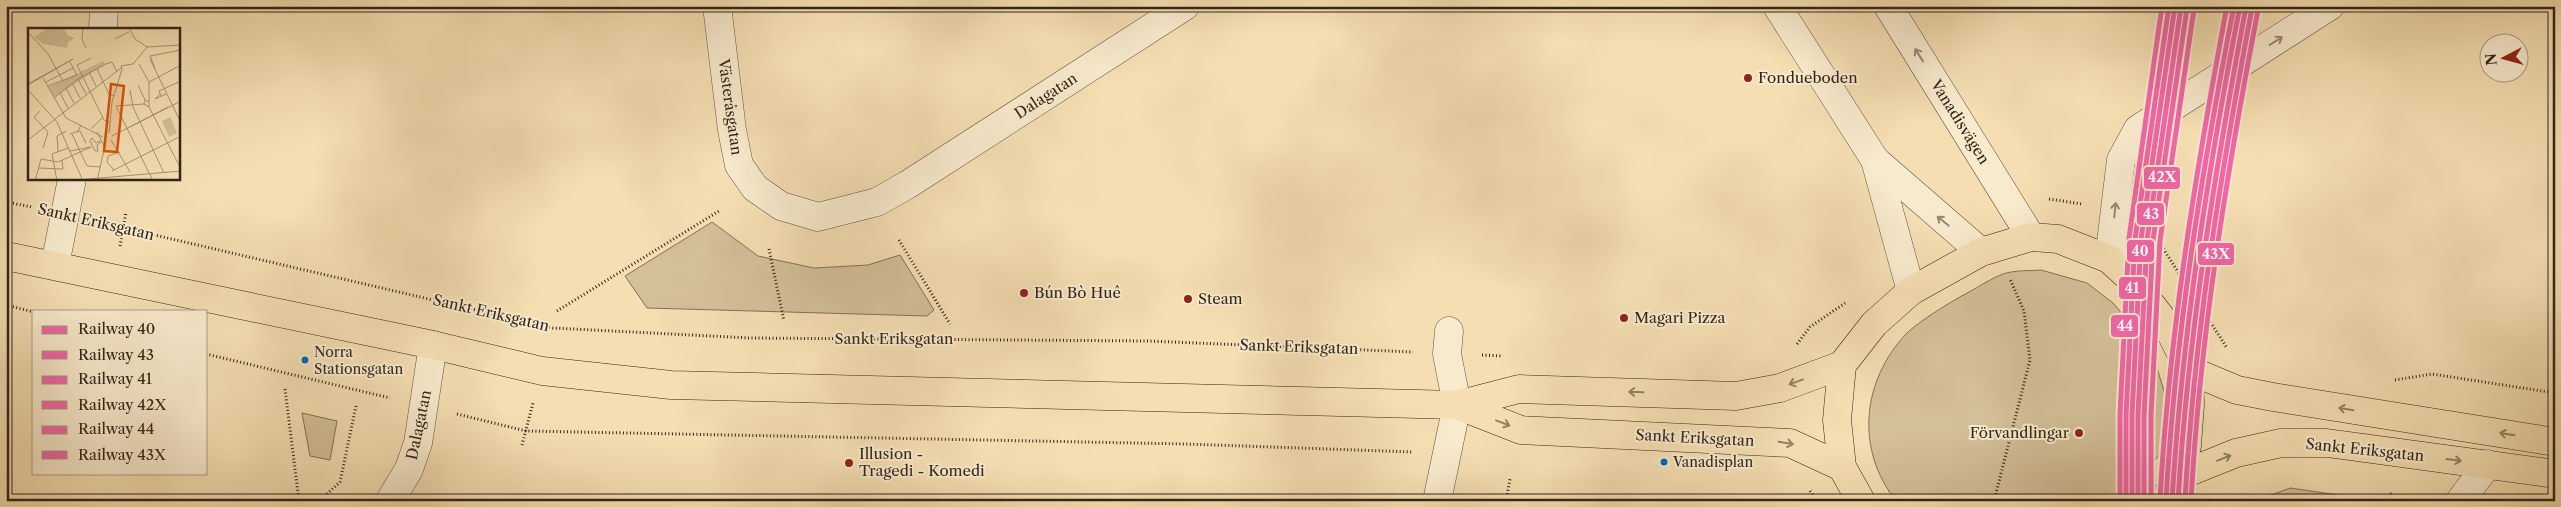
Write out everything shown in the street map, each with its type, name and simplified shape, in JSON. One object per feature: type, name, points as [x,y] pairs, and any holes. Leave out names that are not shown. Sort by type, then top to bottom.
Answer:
[{"type":"main road","points":[[1861,501],[1842,467],[1837,420],[1842,365],[1874,324],[1910,291],[1980,252],[2032,236],[2058,239],[2109,258],[2132,280],[2167,325],[2189,370],[2190,405],[2187,446],[2179,476],[2163,501]]},
{"type":"main road","name":"Sankt Eriksgatan","points":[[6,256],[433,345],[542,371],[671,385],[1457,406],[1519,389],[1736,396],[1780,388],[1842,365]]},
{"type":"main road","points":[[2189,370],[2237,390],[2555,442]]},
{"type":"main road","name":"Sankt Eriksgatan","points":[[1457,406],[1522,430],[1790,443],[1842,467]]},
{"type":"main road","name":"Sankt Eriksgatan","points":[[2179,476],[2236,453],[2281,443],[2328,443],[2555,474]]},
{"type":"street","points":[[103,28],[104,6]]},
{"type":"street","name":"Västeråsgatan","points":[[717,6],[732,130],[739,165],[755,188],[781,206],[818,217],[877,202],[907,186]]},
{"type":"street","name":"Dalagatan","points":[[907,186],[1184,6]]},
{"type":"street","points":[[1777,6],[1875,160],[1980,252]]},
{"type":"street","name":"Vanadisvägen","points":[[1888,6],[2032,236]]},
{"type":"street","points":[[2109,258],[2120,160],[2138,129],[2330,6]]},
{"type":"street","points":[[1875,160],[1910,291]]},
{"type":"street","points":[[54,265],[72,180]]},
{"type":"street","points":[[1437,501],[1457,406],[1448,342]]},
{"type":"street","name":"Dalagatan","points":[[390,501],[409,469],[418,443],[433,345]]},
{"type":"street","points":[[2460,501],[2488,464]]},
{"type":"path","name":"Sankt Eriksgatan","points":[[6,202],[65,214],[553,328],[750,338],[1448,342],[1509,356]]},
{"type":"path","points":[[558,311],[719,211]]},
{"type":"path","points":[[124,228],[126,212]]},
{"type":"path","points":[[899,240],[950,324]]},
{"type":"path","points":[[769,249],[784,321]]},
{"type":"path","points":[[1994,501],[2030,360],[2024,311],[2008,276]]},
{"type":"path","points":[[6,305],[32,312]]},
{"type":"path","points":[[208,354],[526,431],[1186,444],[1446,453]]},
{"type":"path","points":[[2386,381],[2432,374],[2555,393]]},
{"type":"path","points":[[285,389],[299,501]]},
{"type":"path","points":[[319,501],[340,482],[356,406]]},
{"type":"path","points":[[1506,501],[1510,479]]},
{"type":"path","points":[[2383,501],[2392,493]]},
{"type":"shaded area","points":[[712,222],[758,256],[814,268],[868,265],[900,255],[934,310],[927,316],[647,308],[625,276]]},
{"type":"shaded area","points":[[2041,270],[2087,283],[2113,303],[2139,333],[2154,358],[2167,401],[2159,455],[2123,501],[1896,501],[1883,481],[1874,460],[1869,416],[1873,394],[1880,373],[1891,353],[1906,334],[1919,323],[1990,280],[2017,271]]},
{"type":"shaded area","points":[[302,413],[337,421],[330,460],[310,456]]},
{"type":"shaded area","points":[[2290,488],[2380,501],[2255,501]]},
{"type":"shaded area","points":[[1494,497],[1506,497],[1609,501],[1494,501]]},
{"type":"rail line","name":"44","points":[[2120,498],[2120,414],[2129,238],[2162,6]]},
{"type":"rail line","name":"41","points":[[2126,498],[2126,415],[2135,239],[2169,6]]},
{"type":"rail line","name":"40","points":[[2132,498],[2132,415],[2141,239],[2175,6]]},
{"type":"rail line","name":"44","points":[[2160,500],[2170,376],[2185,252],[2227,6]]},
{"type":"rail line","name":"41","points":[[2166,501],[2176,376],[2191,252],[2234,6]]},
{"type":"rail line","name":"40","points":[[2172,501],[2176,439],[2189,314],[2217,129],[2240,6]]},
{"type":"rail line","name":"43","points":[[2138,498],[2138,415],[2147,240],[2181,7]]},
{"type":"rail line","name":"43","points":[[2178,501],[2188,376],[2204,253],[2213,191],[2246,7]]},
{"type":"rail line","name":"42X","points":[[2144,498],[2144,415],[2153,240],[2187,8]]},
{"type":"rail line","name":"42X","points":[[2185,501],[2195,377],[2210,254],[2252,8]]},
{"type":"rail line","name":"43X","points":[[2151,498],[2151,415],[2160,241],[2194,9]]},
{"type":"rail line","name":"43X","points":[[2191,501],[2201,377],[2216,254],[2258,10]]},
{"type":"place","name":"Fondueboden","points":[[1748,78]]},
{"type":"place","name":"Bún Bò Huê","points":[[1024,293]]},
{"type":"place","name":"Steam","points":[[1188,299]]},
{"type":"place","name":"Magari Pizza","points":[[1624,318]]},
{"type":"place","name":"Norra Stationsgatan","points":[[305,360]]},
{"type":"place","name":"Förvandlingar","points":[[2079,433]]},
{"type":"place","name":"Vanadisplan","points":[[1664,462]]},
{"type":"place","name":"Illusion - Tragedi - Komedi","points":[[849,463]]}]
